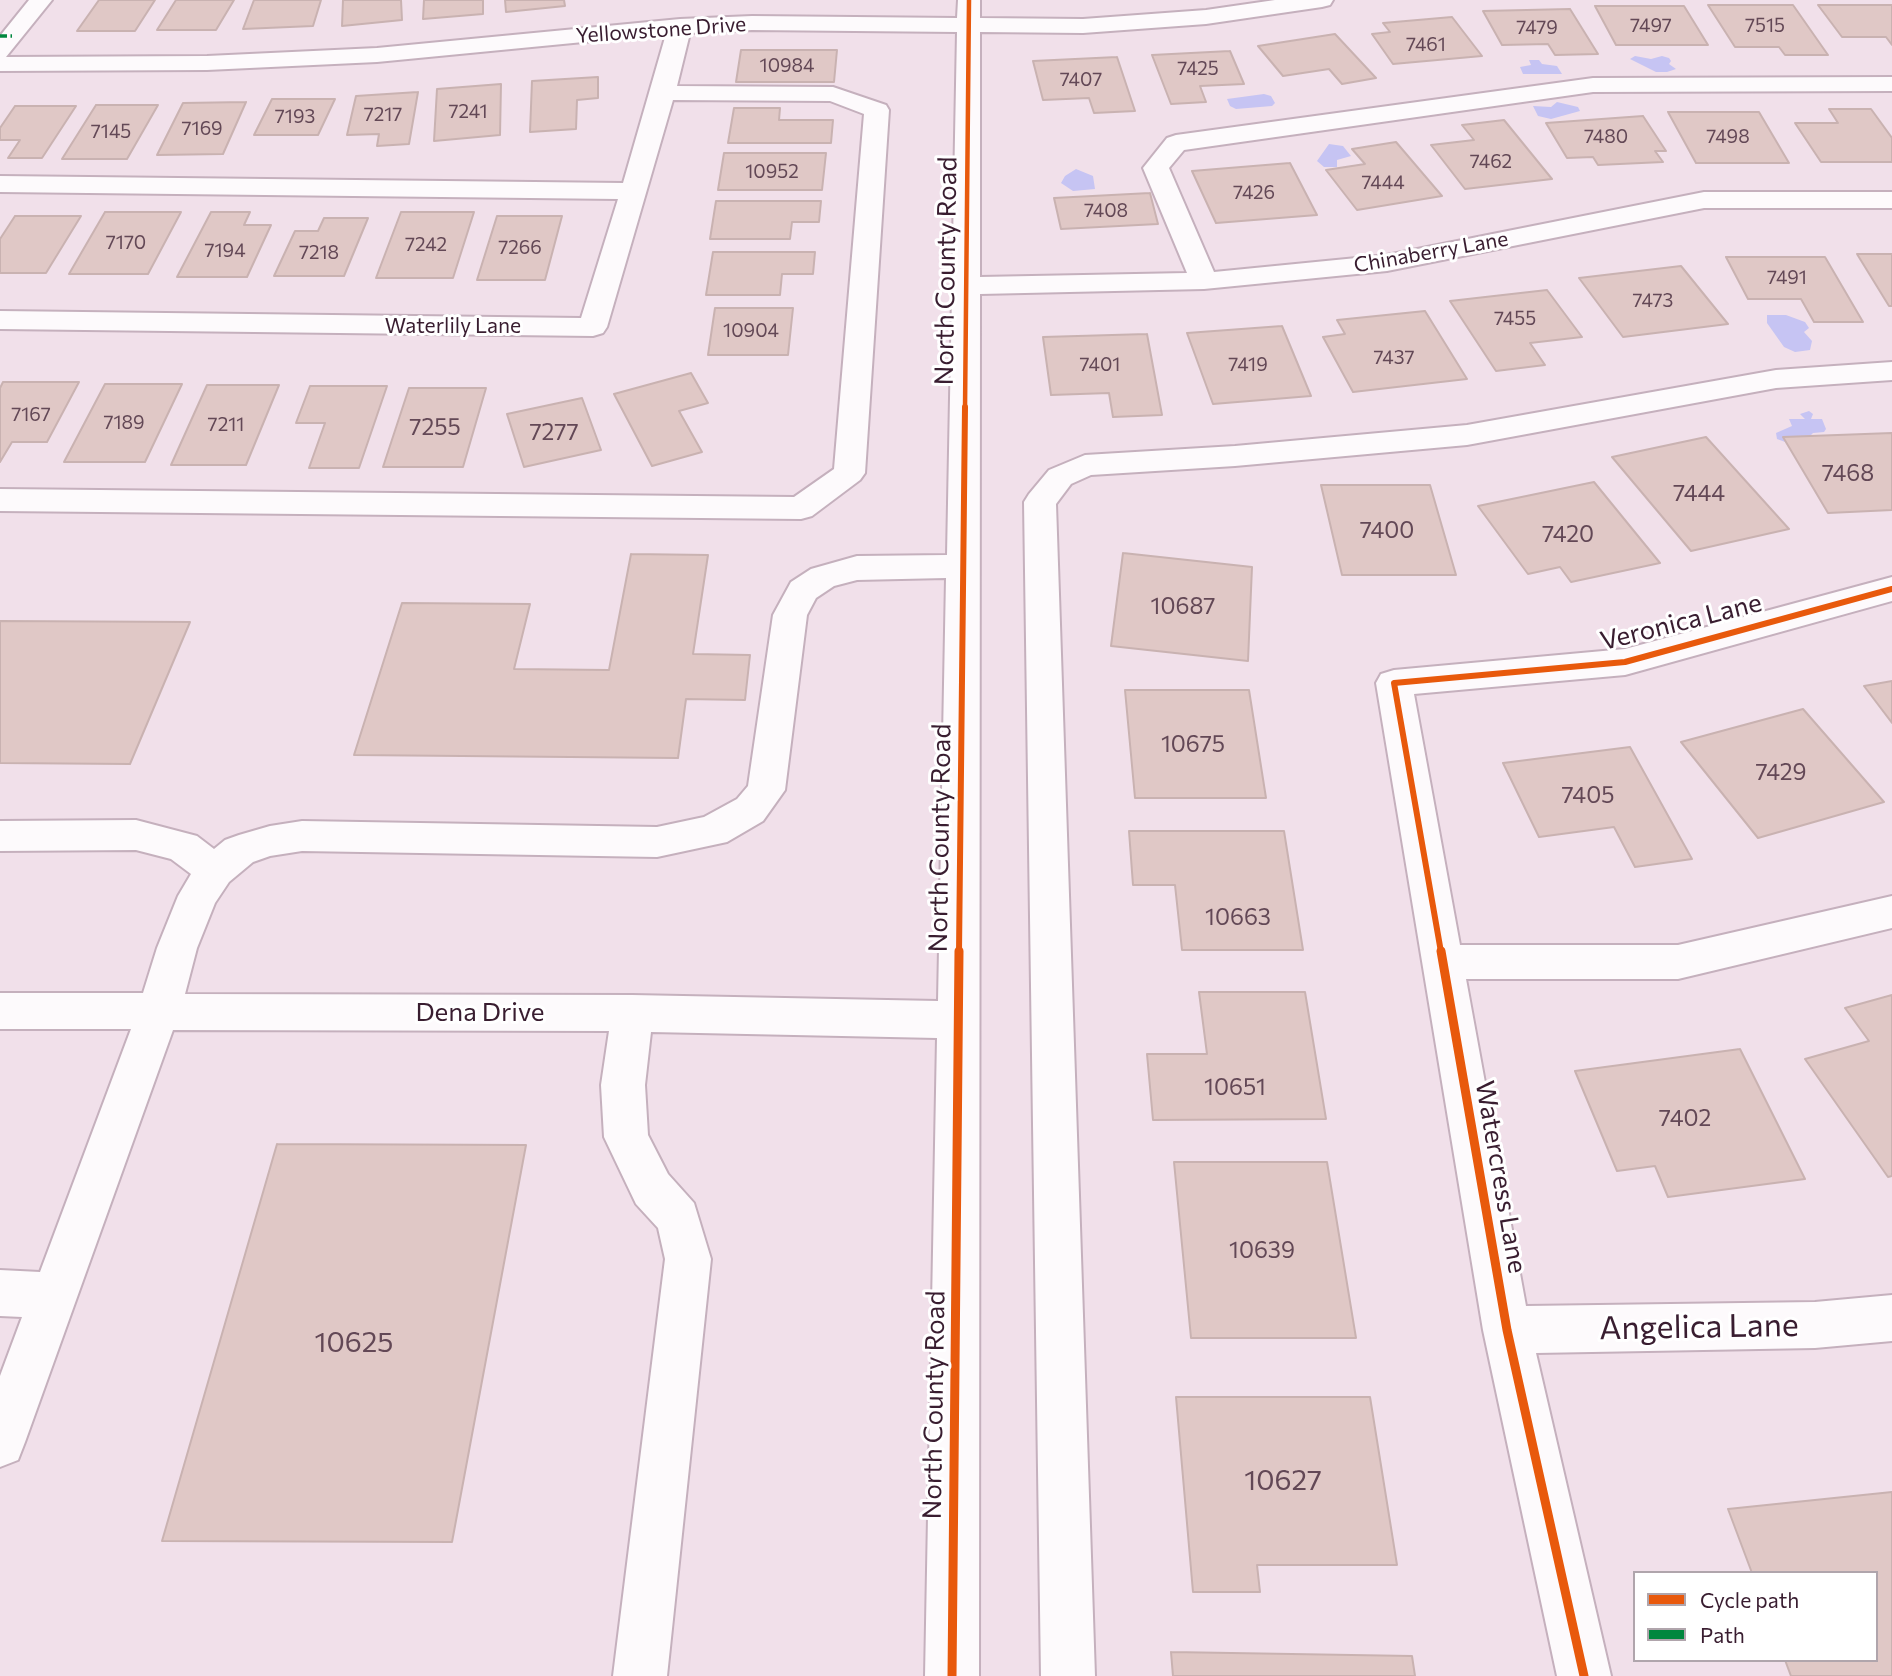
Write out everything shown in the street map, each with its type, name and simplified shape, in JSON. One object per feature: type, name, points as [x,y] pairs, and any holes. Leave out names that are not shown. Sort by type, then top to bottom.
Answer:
[{"type":"street","points":[[0,51],[41,0]]},
{"type":"street","points":[[820,24],[822,0]]},
{"type":"street","name":"Yellowstone Drive","points":[[0,64],[207,63],[377,55],[680,26],[820,24],[969,13],[1083,26],[1206,18],[1306,1]]},
{"type":"street","name":"North County Road","points":[[952,1676],[969,13]]},
{"type":"street","name":"Waterlily Lane","points":[[0,320],[593,327],[663,93],[680,26]]},
{"type":"street","points":[[1204,281],[1156,168],[1176,143],[1593,85],[1892,84]]},
{"type":"street","points":[[0,500],[801,508],[849,473],[877,110],[833,94],[663,93]]},
{"type":"street","points":[[0,184],[633,191]]},
{"type":"street","name":"Chinaberry Lane","points":[[967,286],[1204,281],[1387,263],[1704,200],[1892,200]]},
{"type":"street","points":[[1068,1676],[1040,502],[1060,477],[1085,465],[1235,456],[1467,435],[1776,379],[1892,372]]},
{"type":"street","points":[[0,1443],[159,1011],[177,948],[198,896],[215,871],[239,851],[270,841],[302,836],[657,842],[713,831],[750,810],[766,790],[790,615],[803,590],[823,577],[857,568],[963,566]]},
{"type":"street","name":"Veronica Lane","points":[[1394,683],[1625,662],[1892,589]]},
{"type":"street","name":"Watercress Lane","points":[[1394,683],[1507,1330],[1584,1676]]},
{"type":"street","points":[[0,836],[136,835],[183,847],[215,871]]},
{"type":"street","points":[[1441,962],[1678,962],[1892,912]]},
{"type":"street","name":"Dena Drive","points":[[0,1011],[632,1013],[959,1020]]},
{"type":"street","points":[[632,1013],[623,1085],[626,1137],[652,1189],[678,1218],[688,1259],[639,1676]]},
{"type":"street","points":[[0,1293],[54,1295]]},
{"type":"street","name":"Angelica Lane","points":[[1507,1330],[1815,1325],[1892,1318]]},
{"type":"water","points":[[1635,56],[1669,58],[1669,64],[1676,69],[1656,72],[1630,59]]},
{"type":"water","points":[[1529,60],[1557,66],[1562,74],[1523,74],[1520,67],[1531,65]]},
{"type":"water","points":[[1264,94],[1271,96],[1275,103],[1272,106],[1236,109],[1230,106],[1227,99]]},
{"type":"water","points":[[1557,102],[1578,107],[1580,111],[1551,119],[1538,116],[1533,106],[1551,107]]},
{"type":"water","points":[[1329,144],[1343,146],[1351,156],[1337,160],[1337,167],[1324,167],[1317,161]]},
{"type":"water","points":[[1076,169],[1093,176],[1095,189],[1073,191],[1061,183],[1065,176]]},
{"type":"water","points":[[1767,315],[1786,315],[1805,322],[1809,328],[1804,332],[1812,341],[1810,350],[1795,352],[1784,347],[1767,323]]},
{"type":"water","points":[[1809,411],[1813,414],[1811,419],[1822,419],[1826,429],[1824,432],[1813,433],[1807,439],[1788,443],[1777,439],[1776,433],[1792,426],[1789,419],[1805,419],[1800,414]]},
{"type":"building","points":[[99,0],[155,0],[135,31],[77,31]]},
{"type":"building","points":[[176,0],[234,0],[216,30],[157,30]]},
{"type":"building","points":[[254,0],[321,0],[313,26],[243,29]]},
{"type":"building","points":[[343,0],[401,0],[402,20],[342,26]]},
{"type":"building","points":[[424,0],[483,0],[483,14],[423,19]]},
{"type":"building","points":[[505,0],[564,0],[565,6],[506,12]]},
{"type":"building","points":[[1708,5],[1793,5],[1828,55],[1785,55],[1779,47],[1735,47]]},
{"type":"building","points":[[1818,5],[1892,5],[1892,45],[1886,37],[1842,37]]},
{"type":"building","points":[[1595,6],[1684,6],[1708,45],[1616,45]]},
{"type":"building","points":[[1570,9],[1598,54],[1555,55],[1548,44],[1502,45],[1483,11]]},
{"type":"building","points":[[1452,17],[1482,56],[1393,64],[1372,34],[1390,32],[1383,23]]},
{"type":"building","points":[[1335,34],[1376,78],[1342,84],[1329,69],[1283,76],[1258,46]]},
{"type":"building","points":[[741,50],[837,50],[834,82],[736,82]]},
{"type":"building","points":[[1230,51],[1244,84],[1200,86],[1206,102],[1171,104],[1152,55]]},
{"type":"building","points":[[1117,57],[1135,111],[1094,113],[1089,98],[1043,100],[1033,61]]},
{"type":"building","points":[[598,77],[598,98],[577,100],[576,129],[530,132],[532,81]]},
{"type":"building","points":[[501,84],[500,135],[434,141],[437,89]]},
{"type":"building","points":[[418,92],[409,144],[377,146],[379,134],[347,135],[356,96]]},
{"type":"building","points":[[272,99],[335,99],[318,135],[254,135]]},
{"type":"building","points":[[246,102],[223,154],[157,155],[183,103]]},
{"type":"building","points":[[96,105],[158,105],[127,159],[62,159]]},
{"type":"building","points":[[15,106],[76,106],[42,158],[8,158],[20,140],[0,140],[0,128]]},
{"type":"building","points":[[734,108],[780,108],[779,120],[833,120],[831,143],[728,143]]},
{"type":"building","points":[[1829,109],[1871,109],[1892,138],[1892,162],[1821,162],[1795,123],[1838,123]]},
{"type":"building","points":[[1668,112],[1759,112],[1789,163],[1696,163]]},
{"type":"building","points":[[1643,116],[1666,151],[1655,151],[1663,162],[1598,165],[1593,157],[1567,158],[1546,123]]},
{"type":"building","points":[[1504,120],[1552,179],[1465,189],[1431,145],[1474,140],[1462,125]]},
{"type":"building","points":[[1396,142],[1442,196],[1357,210],[1326,170],[1365,164],[1352,149]]},
{"type":"building","points":[[724,153],[826,153],[822,190],[718,190]]},
{"type":"building","points":[[1290,163],[1317,215],[1216,223],[1192,171]]},
{"type":"building","points":[[1150,193],[1158,224],[1061,229],[1054,198]]},
{"type":"building","points":[[716,201],[821,201],[819,222],[792,222],[790,239],[710,239]]},
{"type":"building","points":[[105,212],[181,212],[148,274],[69,274]]},
{"type":"building","points":[[211,212],[250,212],[244,225],[271,225],[247,277],[177,277]]},
{"type":"building","points":[[401,212],[474,212],[453,278],[376,278]]},
{"type":"building","points":[[15,216],[81,216],[46,273],[0,273],[0,239]]},
{"type":"building","points":[[497,216],[562,216],[545,280],[477,280]]},
{"type":"building","points":[[324,218],[368,218],[344,276],[274,276],[295,231],[318,231]]},
{"type":"building","points":[[713,252],[815,252],[813,274],[782,274],[780,295],[706,295]]},
{"type":"building","points":[[1857,254],[1892,254],[1892,306],[1889,306]]},
{"type":"building","points":[[1726,257],[1825,257],[1863,322],[1814,322],[1801,299],[1748,299]]},
{"type":"building","points":[[1681,266],[1728,324],[1623,337],[1579,278]]},
{"type":"building","points":[[1547,290],[1582,337],[1530,343],[1545,365],[1496,371],[1450,301]]},
{"type":"building","points":[[715,308],[793,308],[788,355],[708,355]]},
{"type":"building","points":[[1425,311],[1467,379],[1353,392],[1323,337],[1345,334],[1337,320]]},
{"type":"building","points":[[1282,326],[1311,396],[1213,404],[1187,333]]},
{"type":"building","points":[[1147,334],[1162,415],[1113,417],[1109,393],[1051,395],[1043,337]]},
{"type":"building","points":[[691,373],[708,403],[679,411],[702,452],[652,466],[614,394]]},
{"type":"building","points":[[3,382],[79,382],[47,442],[12,442],[0,462],[0,388]]},
{"type":"building","points":[[105,384],[182,384],[145,462],[64,462]]},
{"type":"building","points":[[207,385],[279,385],[246,465],[171,465]]},
{"type":"building","points":[[310,386],[387,386],[359,468],[309,468],[325,423],[296,423]]},
{"type":"building","points":[[409,388],[486,388],[463,467],[383,467]]},
{"type":"building","points":[[582,398],[601,450],[524,467],[507,414]]},
{"type":"building","points":[[1892,433],[1892,510],[1828,513],[1783,437]]},
{"type":"building","points":[[1706,437],[1789,529],[1691,551],[1612,457]]},
{"type":"building","points":[[1594,482],[1660,563],[1571,582],[1560,567],[1528,574],[1478,506]]},
{"type":"building","points":[[1321,485],[1430,485],[1456,575],[1342,575]]},
{"type":"building","points":[[1123,553],[1252,567],[1248,661],[1111,646]]},
{"type":"building","points":[[631,554],[708,555],[693,654],[750,655],[745,700],[686,699],[678,758],[354,755],[402,603],[530,604],[514,669],[609,670]]},
{"type":"building","points":[[0,621],[190,622],[130,764],[0,763]]},
{"type":"building","points":[[1892,681],[1892,723],[1864,686]]},
{"type":"building","points":[[1125,690],[1249,690],[1266,798],[1135,798]]},
{"type":"building","points":[[1803,709],[1884,802],[1758,838],[1681,742]]},
{"type":"building","points":[[1630,747],[1692,859],[1635,867],[1614,827],[1539,837],[1503,763]]},
{"type":"building","points":[[1129,831],[1284,831],[1303,950],[1182,950],[1175,885],[1133,885]]},
{"type":"building","points":[[1199,992],[1305,992],[1326,1119],[1153,1120],[1147,1054],[1207,1054]]},
{"type":"building","points":[[1892,995],[1892,1176],[1888,1177],[1805,1059],[1869,1041],[1845,1008]]},
{"type":"building","points":[[1740,1049],[1805,1179],[1668,1197],[1655,1166],[1617,1171],[1575,1071]]},
{"type":"building","points":[[277,1144],[526,1145],[452,1542],[162,1541]]},
{"type":"building","points":[[1174,1162],[1327,1162],[1356,1338],[1191,1338]]},
{"type":"building","points":[[1176,1397],[1370,1397],[1397,1565],[1257,1565],[1260,1592],[1193,1592]]},
{"type":"building","points":[[1892,1492],[1892,1676],[1791,1676],[1786,1662],[1878,1662],[1878,1571],[1751,1571],[1728,1509]]},
{"type":"building","points":[[1171,1652],[1412,1656],[1415,1676],[1173,1676]]},
{"type":"marked path","points":[[0,36],[12,36]]},
{"type":"cycle path","points":[[952,1676],[969,0]]},
{"type":"cycle path","points":[[1584,1676],[1507,1330],[1394,683],[1625,662],[1892,589]]}]
